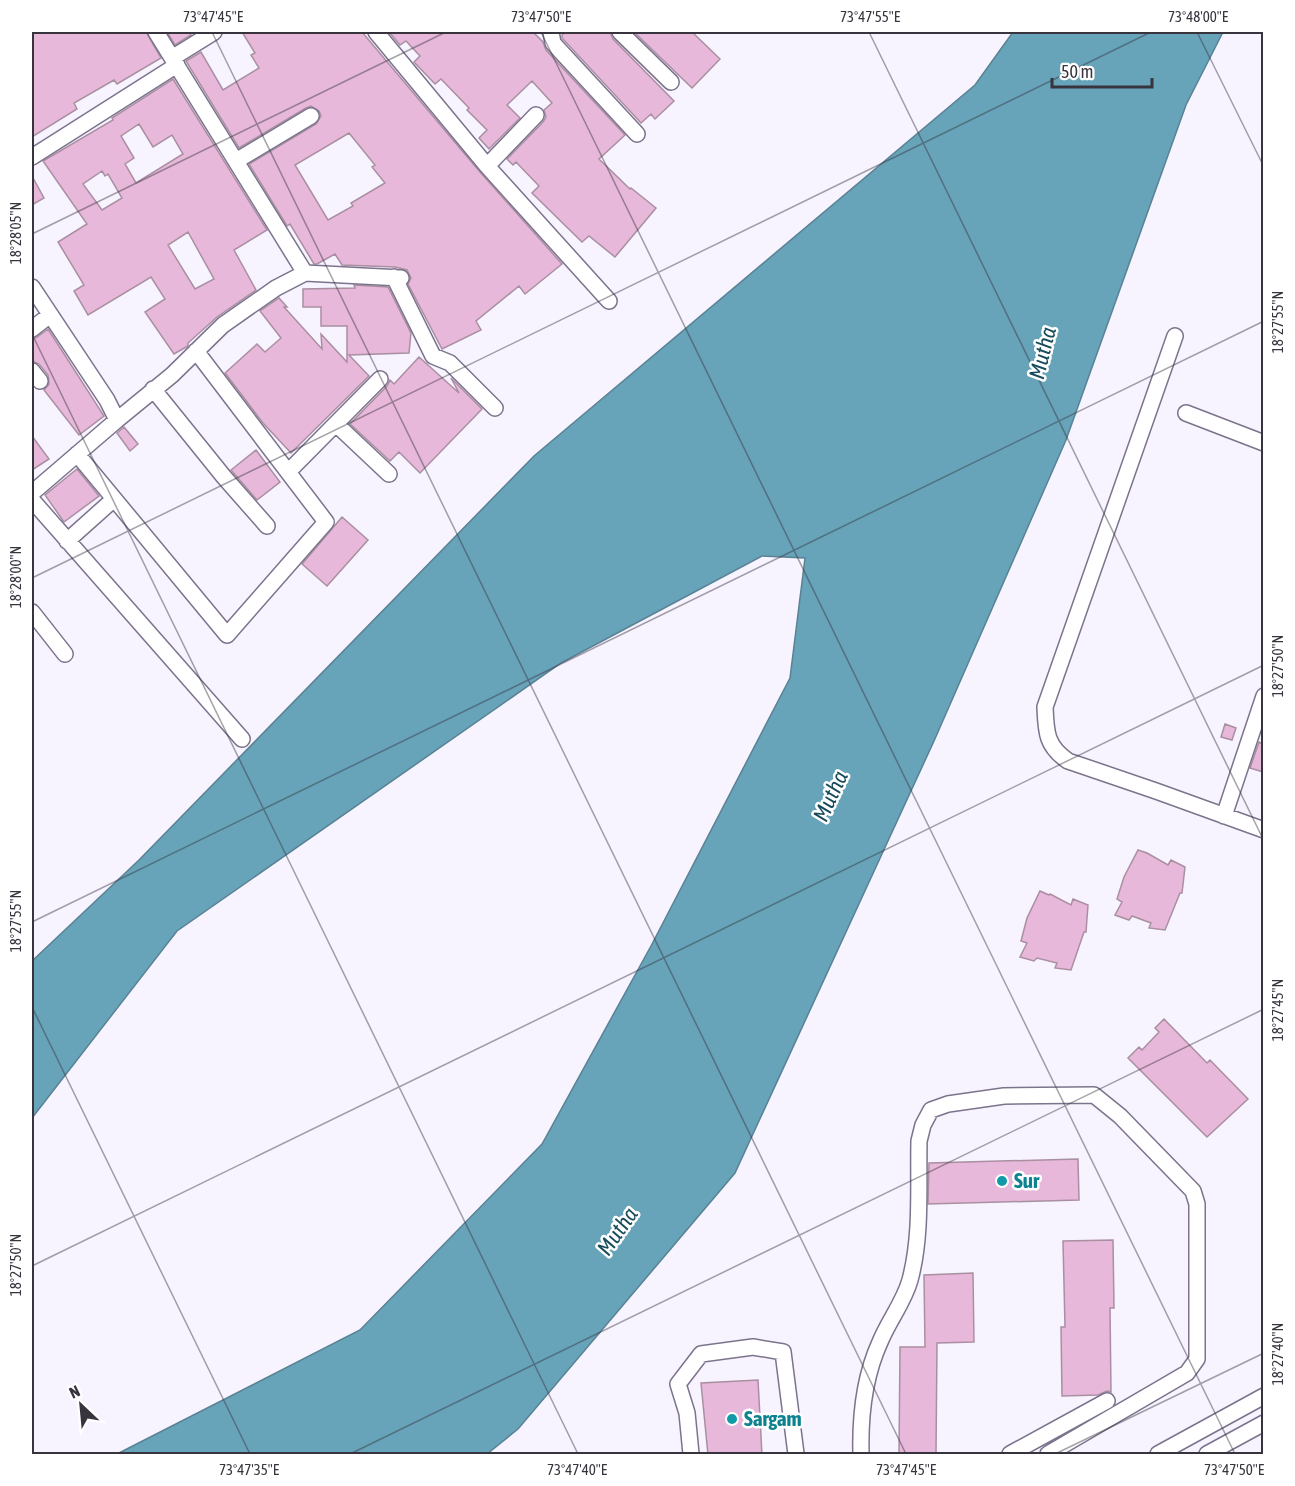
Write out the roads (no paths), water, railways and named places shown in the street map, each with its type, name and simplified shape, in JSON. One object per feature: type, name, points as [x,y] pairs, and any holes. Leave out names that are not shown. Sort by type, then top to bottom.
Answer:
[{"type":"street","points":[[156,32],[304,273]]},
{"type":"street","points":[[32,157],[214,32]]},
{"type":"street","points":[[375,32],[487,166],[609,302]]},
{"type":"street","points":[[552,32],[553,43],[637,134]]},
{"type":"street","points":[[620,32],[671,82]]},
{"type":"street","points":[[487,166],[536,115]]},
{"type":"street","points":[[236,161],[311,116]]},
{"type":"street","points":[[32,493],[172,375],[222,325],[276,288],[304,273],[398,278],[433,356],[450,363],[495,408]]},
{"type":"street","points":[[32,287],[107,400],[117,420]]},
{"type":"street","points":[[32,329],[50,315]]},
{"type":"street","points":[[1175,336],[1045,707],[1046,727],[1050,743],[1059,755],[1068,761],[1263,830]]},
{"type":"street","points":[[77,454],[227,635],[326,522],[196,351]]},
{"type":"street","points":[[288,472],[380,379]]},
{"type":"street","points":[[153,389],[267,526]]},
{"type":"street","points":[[1186,413],[1263,443]]},
{"type":"street","points":[[336,424],[389,474]]},
{"type":"street","points":[[67,541],[114,499]]},
{"type":"street","points":[[32,500],[242,739]]},
{"type":"street","points":[[32,612],[65,654]]},
{"type":"street","points":[[1224,816],[1263,696]]},
{"type":"street","points":[[861,1455],[860,1421],[868,1373],[880,1341],[900,1306],[910,1281],[918,1243],[919,1141],[923,1125],[931,1110],[948,1104],[1004,1096],[1094,1095],[1120,1116],[1193,1191],[1197,1204],[1197,1359],[1187,1373],[1048,1455]]},
{"type":"street","points":[[691,1455],[687,1413],[678,1384],[701,1354],[753,1347],[783,1352],[796,1455]]},
{"type":"street","points":[[1158,1455],[1263,1396]]},
{"type":"street","points":[[1010,1455],[1107,1401]]},
{"type":"street","points":[[1207,1455],[1263,1423]]},
{"type":"water","name":"Mutha","points":[[1013,32],[1223,32],[1186,105],[1066,440],[934,741],[735,1173],[518,1429],[487,1454],[117,1454],[360,1330],[542,1144],[651,946],[790,678],[805,558],[762,556],[561,663],[177,931],[32,1118],[32,961],[139,860],[534,456],[975,85]]},
{"type":"place","name":"Sur","points":[[1002,1181]]},
{"type":"place","name":"Sargam","points":[[732,1419]]}]
